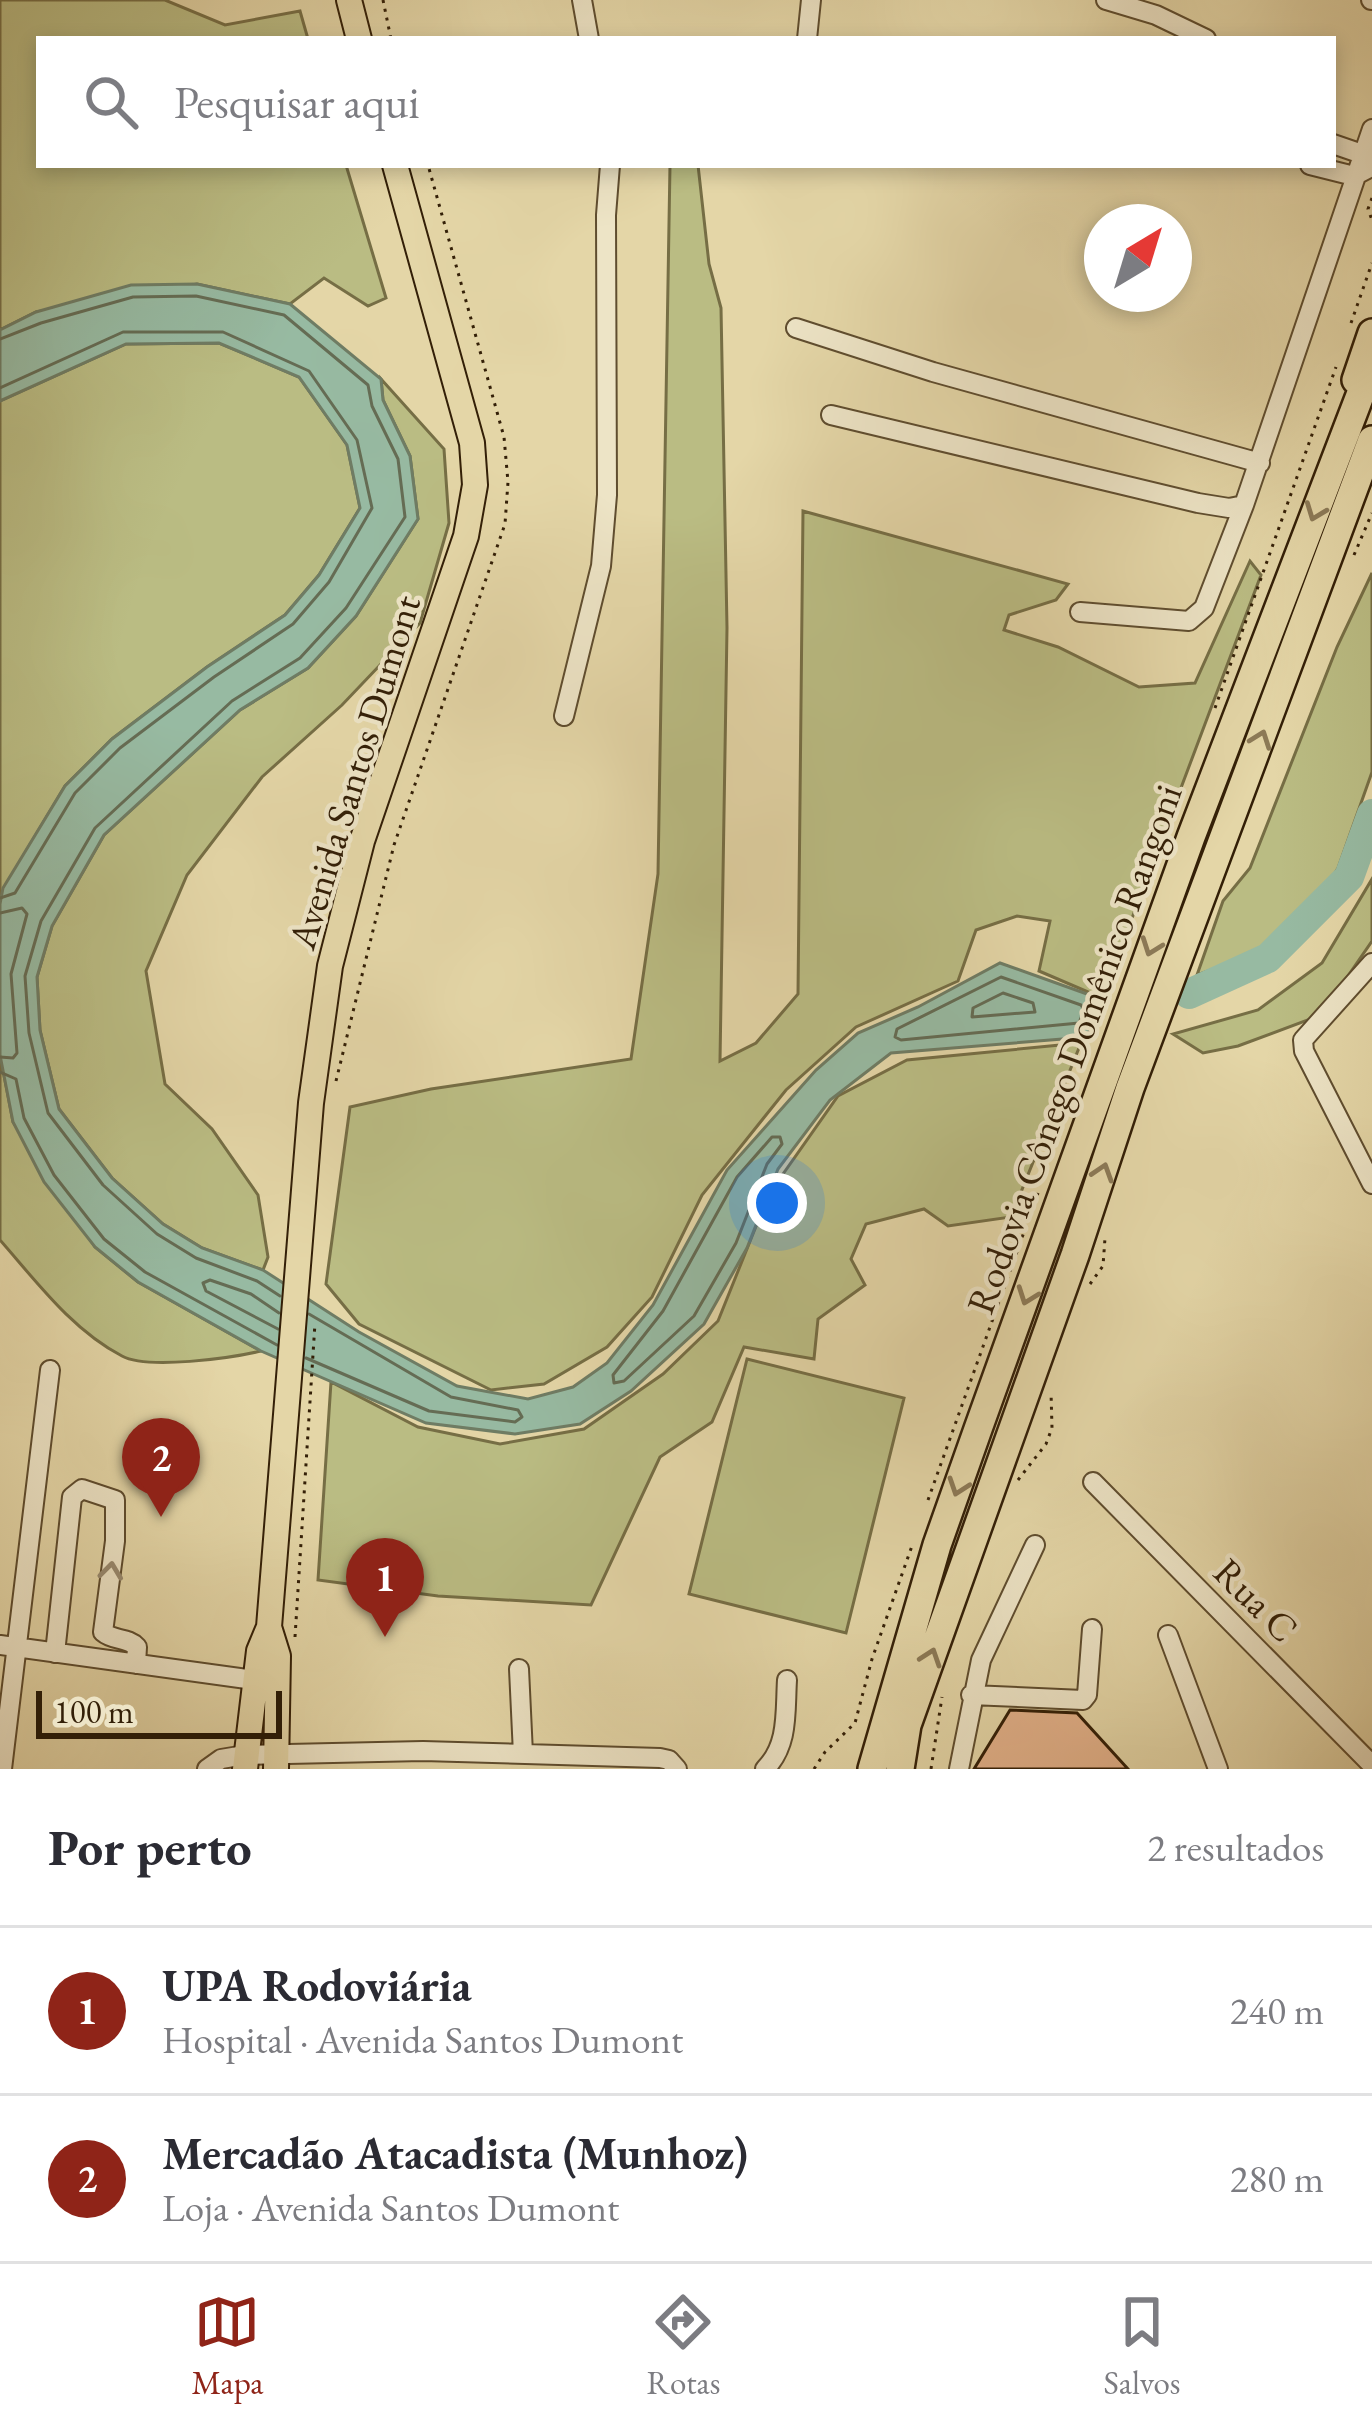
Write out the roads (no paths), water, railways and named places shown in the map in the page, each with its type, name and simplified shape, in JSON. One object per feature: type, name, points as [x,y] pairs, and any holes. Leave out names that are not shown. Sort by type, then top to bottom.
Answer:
[{"type":"highway","points":[[1357,403],[1360,331]]},
{"type":"highway","name":"Rodovia Cônego Domênico Rangoni","points":[[900,1769],[907,1725],[1076,1255],[1117,1083],[1191,837],[1372,364]]},
{"type":"highway","name":"Rodovia Cônego Domênico Rangoni","points":[[872,1769],[938,1546],[1117,1083],[1220,849],[1372,440]]},
{"type":"main road","points":[[347,2],[358,36]]},
{"type":"main road","name":"Avenida Santos Dumont","points":[[245,1762],[259,1651],[269,1627],[311,1102],[330,966],[362,841],[466,536],[475,485],[472,443],[396,168]]},
{"type":"main road","name":"Avenida Santos Dumont","points":[[269,1627],[278,1656],[276,1762]]},
{"type":"street","points":[[582,0],[588,36]]},
{"type":"street","points":[[807,36],[811,0]]},
{"type":"street","points":[[1106,0],[1199,36]]},
{"type":"street","points":[[1080,612],[1189,621],[1204,608],[1365,166],[1372,129]]},
{"type":"street","points":[[1336,146],[1365,166]]},
{"type":"street","points":[[564,716],[601,566],[607,495],[610,168]]},
{"type":"street","points":[[796,328],[933,372],[1260,463]]},
{"type":"street","points":[[831,415],[1198,503],[1229,508],[1244,505]]},
{"type":"street","points":[[1372,963],[1303,1040],[1304,1051],[1372,1184]]},
{"type":"street","points":[[2,1769],[8,1647],[50,1370]]},
{"type":"street","name":"Rua C","points":[[1093,1482],[1372,1765]]},
{"type":"street","points":[[55,1653],[72,1497],[82,1489],[115,1500],[104,1632],[110,1638],[133,1642],[136,1664]]},
{"type":"street","points":[[959,1769],[971,1695],[998,1619],[1035,1545]]},
{"type":"street","points":[[971,1695],[1083,1700],[1093,1629]]},
{"type":"street","points":[[1168,1636],[1218,1769]]},
{"type":"street","points":[[8,1647],[254,1680]]},
{"type":"street","points":[[519,1669],[523,1754]]},
{"type":"street","points":[[765,1769],[777,1757],[783,1741],[787,1680]]},
{"type":"street","points":[[207,1769],[221,1759],[423,1760],[523,1754],[559,1762],[659,1758],[677,1769]]},
{"type":"water","points":[[197,284],[290,304],[381,379],[383,400],[410,456],[418,519],[356,616],[308,668],[240,710],[104,835],[52,926],[37,977],[40,1030],[59,1109],[112,1178],[163,1224],[202,1248],[263,1270],[359,1332],[457,1386],[528,1399],[573,1387],[607,1363],[653,1305],[727,1170],[816,1070],[858,1033],[1000,963],[1101,999],[1087,1037],[891,1053],[830,1100],[778,1169],[747,1248],[704,1324],[631,1391],[580,1424],[515,1434],[426,1423],[261,1351],[138,1282],[95,1247],[44,1182],[13,1122],[0,1055],[3,888],[65,786],[112,739],[285,615],[319,575],[360,508],[347,445],[299,377],[219,343],[126,344],[0,401],[0,330],[36,312],[131,285]]},
{"type":"waterway","points":[[1189,994],[1268,958],[1349,877],[1372,814]]},
{"type":"place","name":"Mercadão Atacadista (Munhoz)","points":[[161,1517]]},
{"type":"place","name":"UPA Rodoviária","points":[[385,1637]]}]
